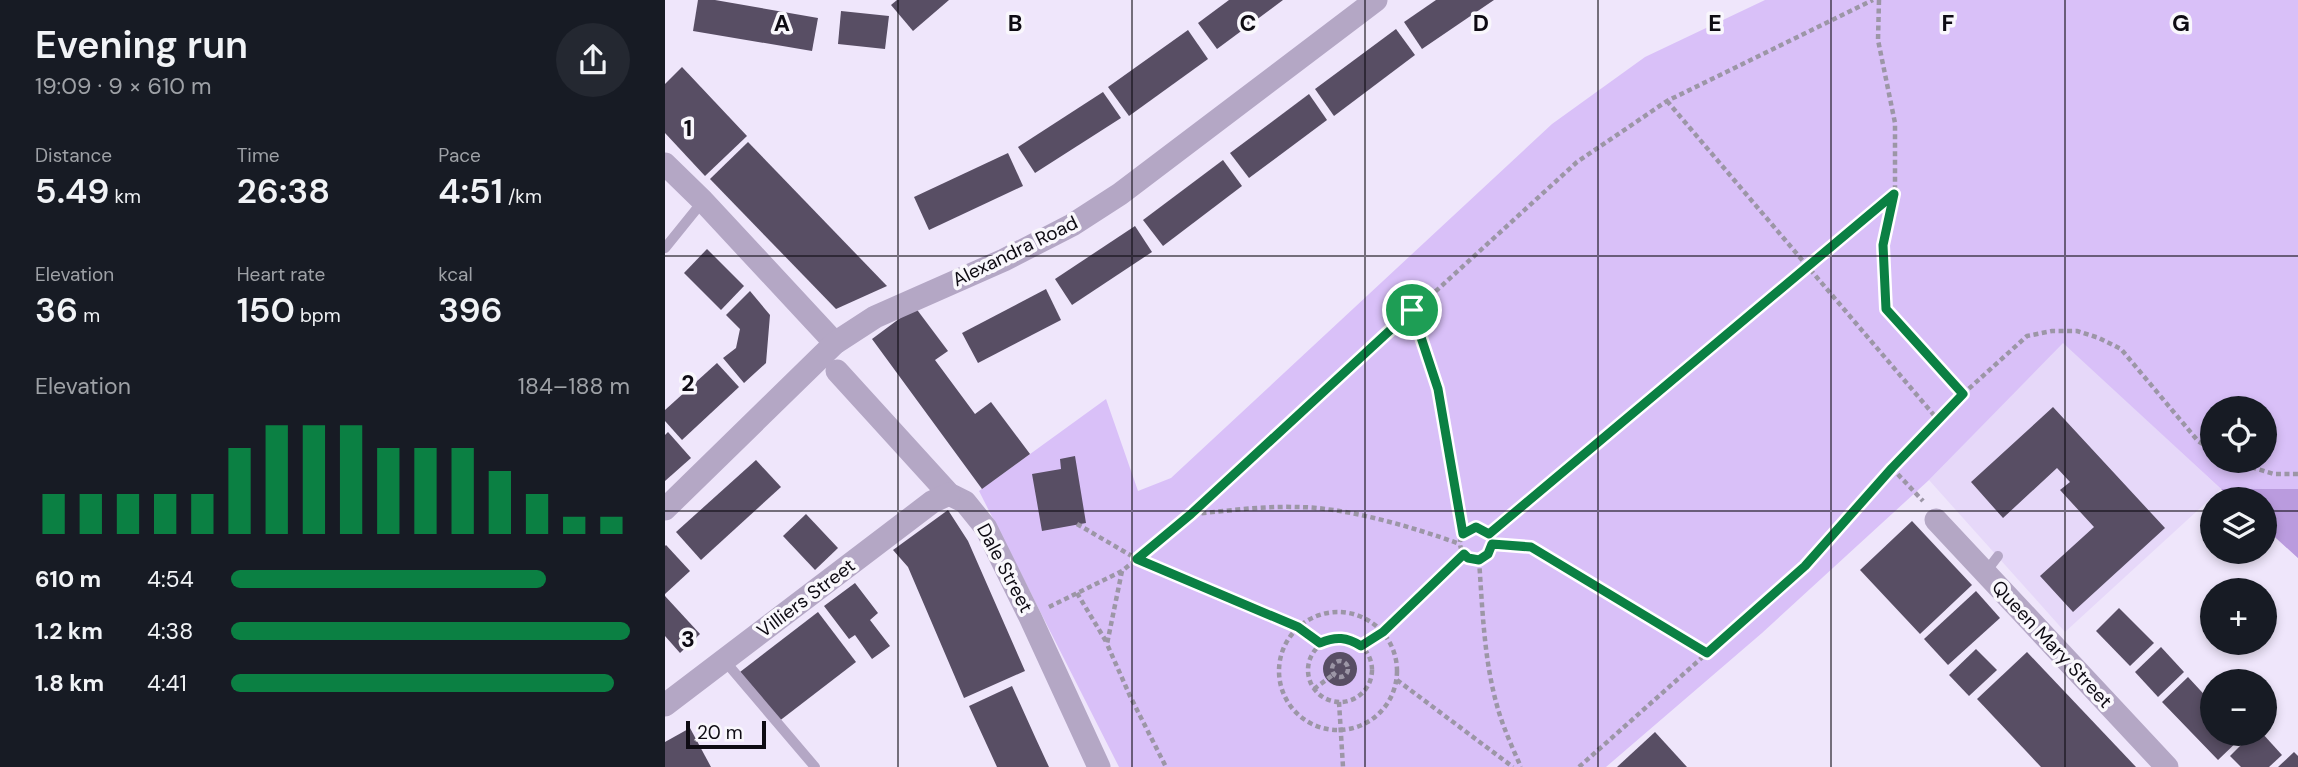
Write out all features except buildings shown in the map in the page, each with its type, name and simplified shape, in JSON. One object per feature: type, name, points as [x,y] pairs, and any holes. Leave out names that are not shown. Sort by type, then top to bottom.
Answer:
[{"type":"street","name":"Alexandra Road","points":[[665,509],[835,343],[875,317],[1004,260],[1072,225],[1375,0]]},
{"type":"street","points":[[665,164],[835,343]]},
{"type":"street","name":"Dale Street","points":[[837,371],[949,494],[965,502],[986,528],[1099,767]]},
{"type":"street","name":"Villiers Street","points":[[665,705],[932,502],[949,494]]},
{"type":"street","name":"Queen Mary Street","points":[[1937,520],[1991,564],[2167,767]]},
{"type":"lane","points":[[665,248],[703,201]]},
{"type":"lane","points":[[724,660],[815,767]]},
{"type":"path","points":[[1030,617],[1122,571],[1137,559],[1191,514],[1577,162],[1667,102],[1876,0],[1878,40],[1895,123],[1894,194],[1883,245],[1886,309],[1963,394]]},
{"type":"path","points":[[1667,102],[1939,421]]},
{"type":"path","points":[[1489,534],[1894,194]]},
{"type":"path","points":[[1412,310],[1438,389],[1463,534],[1460,544],[1468,558],[1479,560],[1488,554],[1492,544],[1489,534],[1476,527],[1463,534]]},
{"type":"path","points":[[1579,767],[1805,566],[1892,468],[1963,394],[2027,336],[2052,331],[2077,331],[2121,349],[2200,443]]},
{"type":"path","points":[[1892,468],[1923,500],[1937,520]]},
{"type":"path","points":[[2270,473],[2298,474]]},
{"type":"path","points":[[1191,514],[1249,508],[1298,507],[1413,528],[1460,544]]},
{"type":"path","points":[[1077,524],[1137,559],[1298,627],[1320,643]]},
{"type":"path","points":[[1492,544],[1531,547],[1707,653]]},
{"type":"path","points":[[1361,646],[1383,631],[1464,554]]},
{"type":"path","points":[[1479,560],[1485,644],[1503,725],[1521,767]]},
{"type":"path","points":[[1107,644],[1122,571]]},
{"type":"path","points":[[1077,593],[1107,644],[1166,767]]},
{"type":"path","points":[[1332,612],[1351,613],[1369,620],[1383,631],[1395,655],[1397,680],[1384,710],[1371,721],[1340,731],[1322,729],[1305,721],[1292,709],[1283,694],[1279,676],[1280,658],[1287,641],[1298,627],[1314,617],[1332,612]]},
{"type":"path","points":[[1341,637],[1361,646],[1368,655],[1371,676],[1360,695],[1351,700],[1339,701],[1322,696],[1314,690],[1307,670],[1309,660],[1320,643],[1341,637]]},
{"type":"path","points":[[1314,690],[1333,674]]},
{"type":"path","points":[[1397,680],[1513,767]]},
{"type":"path","points":[[1339,701],[1343,767]]},
{"type":"shaded area","points":[[1765,0],[2298,0],[2298,558],[2277,539],[2277,487],[2219,487],[2204,473],[2277,473],[2277,396],[2200,396],[2200,469],[2063,343],[1929,480],[1762,633],[1606,767],[1119,767],[979,491],[1106,399],[1138,491],[1171,478],[1552,124],[1645,57]]},
{"type":"shaded area","points":[[2063,342],[2200,469],[2200,473],[2204,473],[2219,487],[2200,487],[2200,508],[2065,632],[1929,480]]},
{"type":"shaded area","points":[[2277,489],[2298,489],[2298,558],[2277,539]]},
{"type":"route","points":[[1894,194],[1883,245],[1886,309],[1963,394],[1892,468],[1805,566],[1707,653],[1531,547],[1492,544],[1488,554],[1479,560],[1468,558],[1464,554],[1383,632],[1361,646],[1341,637],[1320,643],[1298,627],[1137,559],[1191,514],[1412,310],[1438,389],[1463,534],[1476,527],[1489,534],[1894,194]]}]
